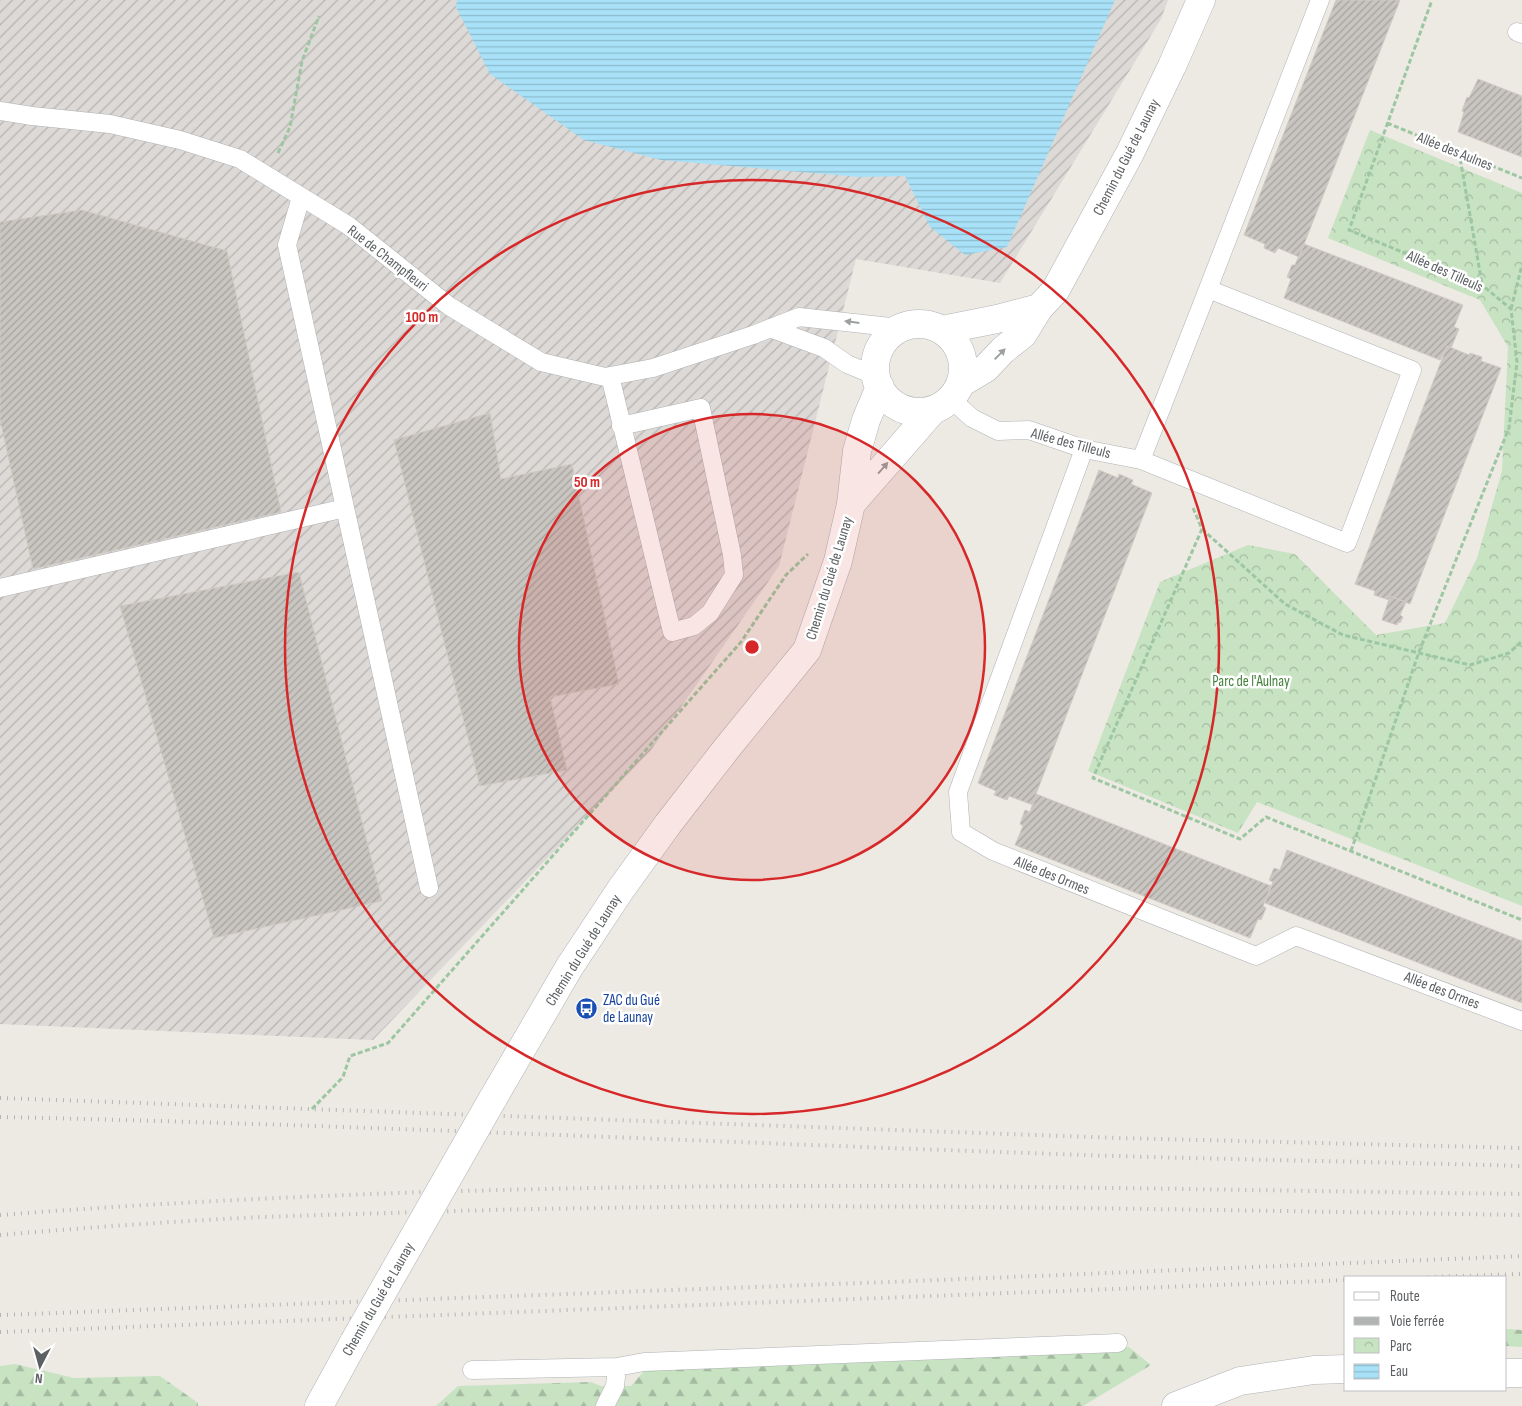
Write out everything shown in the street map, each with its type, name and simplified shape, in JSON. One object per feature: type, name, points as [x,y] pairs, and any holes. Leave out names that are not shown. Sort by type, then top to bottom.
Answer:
[{"type":"street","name":"Chemin du Gué de Launay","points":[[851,504],[948,397],[986,368],[1024,334],[1039,308],[1055,290],[1130,153],[1201,0]]},
{"type":"street","points":[[942,330],[1039,308]]},
{"type":"street","points":[[914,324],[929,325],[942,330],[953,339],[961,352],[963,362],[963,373],[948,397],[921,412],[903,408],[887,398],[878,382],[875,364],[883,343],[890,334],[900,328],[914,324]]},
{"type":"street","name":"Chemin du Gué de Launay","points":[[319,1406],[570,966],[668,824],[807,650],[838,561],[851,504],[857,451],[878,382]]},
{"type":"street","points":[[1176,1406],[1240,1382],[1314,1370],[1344,1369]]},
{"type":"street","points":[[1507,1373],[1522,1373]]},
{"type":"lane","points":[[1141,460],[1320,0]]},
{"type":"lane","name":"Rue de Champfleuri","points":[[0,111],[110,124],[180,140],[240,159],[349,226],[449,306],[541,362],[605,377],[652,368],[799,317],[900,328]]},
{"type":"lane","points":[[301,197],[287,245],[429,888]]},
{"type":"lane","name":"Allée des Tilleuls","points":[[948,397],[972,418],[998,431],[1029,430],[1084,449],[1141,460],[1348,542],[1412,370],[1208,289]]},
{"type":"lane","points":[[770,328],[824,348],[878,382]]},
{"type":"lane","points":[[610,376],[621,426],[672,632],[694,626],[710,613],[734,575],[732,555],[701,408],[621,426]]},
{"type":"lane","name":"Allée des Ormes","points":[[1084,449],[958,792],[962,832],[994,851],[1256,956],[1296,936],[1522,1021]]},
{"type":"lane","points":[[0,588],[345,508]]},
{"type":"lane","points":[[472,1370],[617,1367],[654,1362],[1118,1342]]},
{"type":"lane","points":[[605,1406],[615,1386],[617,1367]]},
{"type":"path","name":"Allée des Tilleuls","points":[[1432,0],[1349,230],[1482,285],[1511,309]]},
{"type":"path","points":[[268,176],[290,127],[302,61],[319,16]]},
{"type":"path","name":"Allée des Aulnes","points":[[1387,124],[1522,178]]},
{"type":"path","points":[[1459,152],[1482,285]]},
{"type":"path","points":[[1351,851],[1419,652],[1509,428],[1517,362],[1511,309],[1522,265]]},
{"type":"path","points":[[1182,477],[1202,529],[1285,604],[1343,636],[1470,664],[1509,653],[1522,640]]},
{"type":"path","points":[[1202,529],[1093,778],[1240,839],[1266,817],[1522,920]]},
{"type":"path","points":[[312,1109],[342,1077],[350,1056],[388,1043],[741,642],[786,575],[808,554],[844,536]]},
{"type":"shaded area","points":[[0,0],[1168,0],[1161,19],[1000,283],[856,259],[779,566],[651,750],[373,1040],[0,1024]]},
{"type":"green space","name":"Parc de l'Aulnay","points":[[1370,130],[1522,193],[1522,906],[1257,802],[1238,833],[1088,771],[1160,582],[1248,545],[1295,554],[1376,635],[1445,623],[1477,558],[1502,471],[1508,347],[1480,300],[1328,238]]},
{"type":"green space","points":[[1507,1329],[1522,1330],[1522,1347],[1507,1346]]},
{"type":"green space","points":[[1129,1347],[1151,1365],[1083,1406],[436,1406],[458,1386],[591,1382],[601,1386],[631,1386],[644,1371]]},
{"type":"green space","points":[[15,1364],[74,1378],[160,1376],[198,1403],[198,1406],[0,1406],[0,1366]]},
{"type":"water","points":[[457,0],[1115,0],[1007,247],[965,255],[930,227],[905,176],[860,177],[661,160],[584,140],[490,74],[456,7]]},
{"type":"building","points":[[1336,0],[1400,0],[1299,257],[1278,248],[1275,253],[1264,248],[1265,244],[1244,235]]},
{"type":"building","points":[[1478,79],[1522,96],[1522,157],[1458,132],[1467,97],[1469,98]]},
{"type":"building","points":[[82,210],[227,251],[281,512],[33,569],[0,419],[0,222]]},
{"type":"building","points":[[1304,244],[1463,305],[1454,327],[1459,329],[1451,348],[1447,346],[1440,360],[1284,298],[1291,279],[1287,277],[1292,265],[1295,265]]},
{"type":"building","points":[[1447,346],[1469,355],[1470,353],[1482,357],[1481,361],[1501,368],[1410,604],[1390,596],[1389,600],[1374,595],[1375,591],[1355,584]]},
{"type":"building","points":[[490,413],[501,479],[572,464],[619,684],[550,697],[567,770],[480,786],[394,440]]},
{"type":"building","points":[[1099,470],[1118,478],[1119,474],[1133,480],[1131,484],[1152,493],[1033,805],[1009,796],[1007,800],[994,795],[996,791],[978,783]]},
{"type":"building","points":[[299,572],[382,901],[214,938],[120,606]]},
{"type":"building","points":[[1390,596],[1406,602],[1400,615],[1403,617],[1397,625],[1382,620]]},
{"type":"building","points":[[1036,794],[1271,886],[1263,906],[1266,908],[1261,920],[1258,919],[1250,938],[1015,845],[1023,826],[1020,824],[1025,810],[1030,812]]},
{"type":"building","points":[[1287,850],[1522,941],[1522,1003],[1265,903],[1273,882],[1269,880],[1274,868],[1280,870]]},
{"type":"railway","points":[[0,1098],[1119,1138],[1522,1148]]},
{"type":"railway","points":[[0,1117],[140,1120],[1117,1156],[1522,1166]]},
{"type":"railway","points":[[0,1215],[292,1197],[585,1188],[965,1186],[1522,1194]]},
{"type":"railway","points":[[0,1235],[129,1225],[321,1215],[673,1207],[956,1207],[1522,1215]]},
{"type":"railway","points":[[0,1315],[1522,1256]]},
{"type":"railway","points":[[1459,1276],[1522,1274]]},
{"type":"railway","points":[[0,1332],[1344,1280]]},
{"type":"place","name":"ZAC du Gué de Launay","points":[[587,1009]]}]
